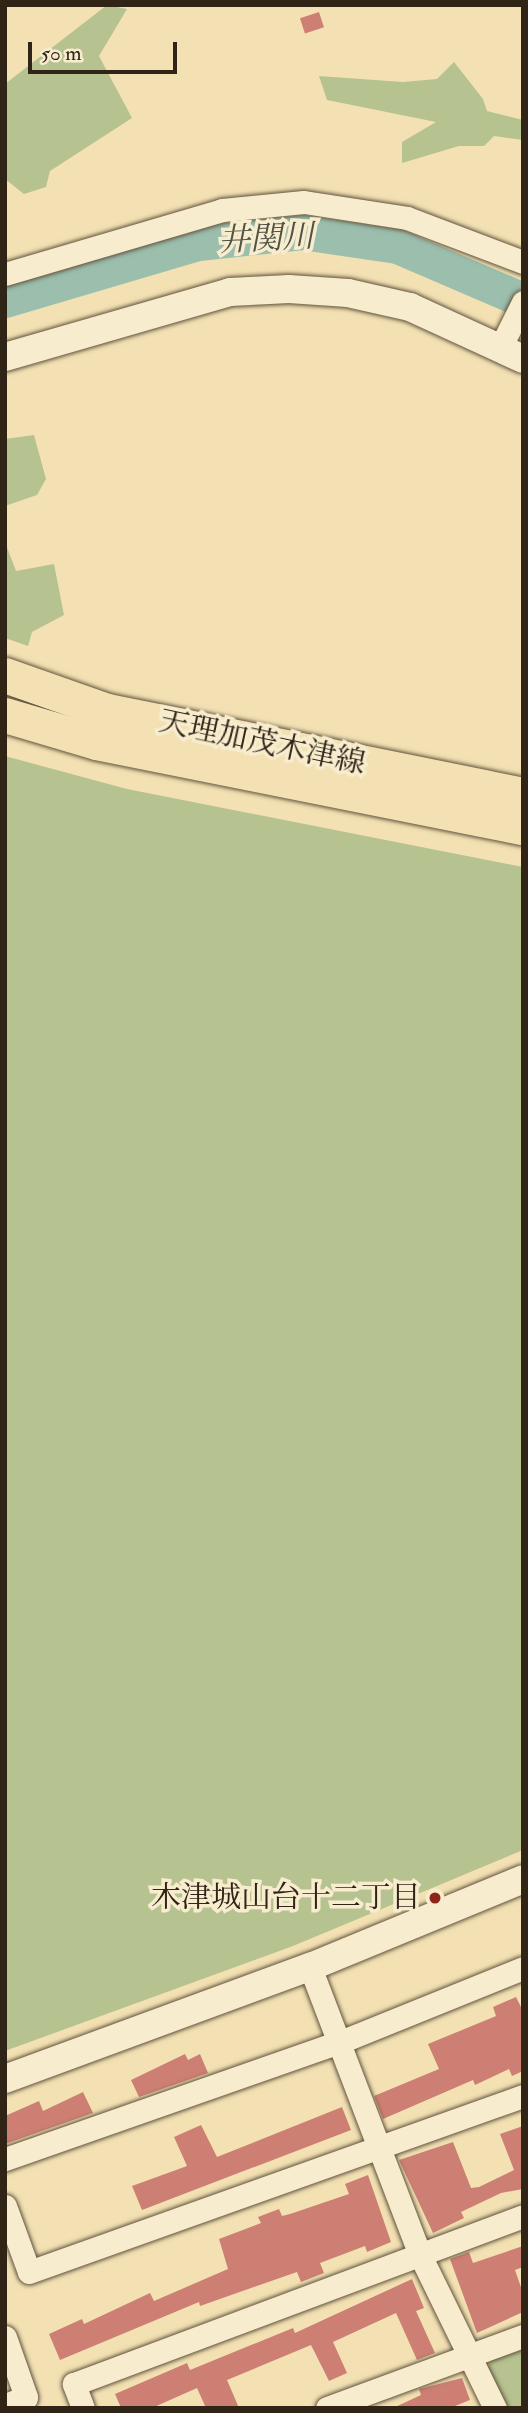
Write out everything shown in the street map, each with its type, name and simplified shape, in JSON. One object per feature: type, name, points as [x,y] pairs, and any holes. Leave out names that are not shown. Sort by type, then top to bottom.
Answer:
[{"type":"main road","name":"天理加茂木津線","points":[[5,675],[107,711],[523,795]]},
{"type":"main road","name":"天理加茂木津線","points":[[5,715],[96,742],[523,827]]},
{"type":"street","points":[[5,274],[222,210],[290,202],[345,205],[407,218],[523,262]]},
{"type":"street","points":[[5,357],[230,292],[269,289],[318,290],[376,299],[410,307],[512,342],[523,302]]},
{"type":"street","points":[[5,2078],[310,1967],[523,1879]]},
{"type":"street","points":[[310,1967],[419,2253],[466,2356],[495,2408]]},
{"type":"street","points":[[5,2159],[340,2042],[523,1968]]},
{"type":"street","points":[[5,2206],[29,2272],[523,2096]]},
{"type":"street","points":[[83,2408],[74,2384],[523,2216]]},
{"type":"street","points":[[327,2408],[523,2336]]},
{"type":"street","points":[[5,2337],[26,2397],[5,2405]]},
{"type":"green space","points":[[107,5],[127,9],[99,56],[132,118],[50,171],[46,187],[24,194],[5,179],[5,84]]},
{"type":"green space","points":[[454,62],[483,99],[487,111],[523,120],[523,140],[494,136],[484,146],[459,146],[402,163],[402,142],[436,122],[327,100],[319,76],[403,82],[437,79]]},
{"type":"green space","points":[[34,435],[46,479],[37,495],[5,506],[5,439]]},
{"type":"green space","points":[[5,542],[16,571],[54,564],[64,615],[32,632],[28,646],[5,638]]},
{"type":"green space","points":[[5,756],[127,789],[523,867],[523,1850],[293,1946],[5,2051]]},
{"type":"green space","points":[[523,2347],[523,2408],[509,2408],[487,2370],[492,2358]]},
{"type":"building","points":[[319,12],[324,27],[305,33],[300,18]]},
{"type":"building","points":[[516,1997],[523,2011],[523,2071],[512,2076],[509,2069],[475,2085],[473,2080],[383,2119],[374,2096],[439,2069],[428,2044],[496,2016],[493,2007]]},
{"type":"building","points":[[185,2054],[188,2060],[200,2054],[208,2073],[139,2097],[131,2080]]},
{"type":"building","points":[[83,2092],[93,2113],[5,2144],[5,2116],[39,2101],[43,2111]]},
{"type":"building","points":[[342,2107],[351,2130],[142,2210],[132,2186],[187,2166],[174,2137],[201,2125],[217,2157]]},
{"type":"building","points":[[523,2126],[523,2189],[501,2193],[461,2212],[464,2218],[433,2233],[399,2160],[453,2142],[471,2188],[479,2187],[514,2170],[500,2134]]},
{"type":"building","points":[[368,2175],[391,2242],[367,2252],[365,2246],[320,2263],[324,2273],[301,2282],[297,2272],[200,2306],[199,2302],[60,2360],[49,2334],[82,2319],[84,2324],[150,2293],[154,2301],[228,2269],[219,2239],[261,2223],[258,2217],[279,2209],[282,2216],[349,2194],[345,2184]]},
{"type":"building","points":[[523,2246],[523,2267],[515,2270],[523,2293],[523,2312],[477,2333],[450,2259],[469,2252],[473,2263]]},
{"type":"building","points":[[412,2279],[424,2308],[416,2311],[435,2353],[417,2360],[396,2313],[333,2342],[347,2373],[329,2381],[311,2345],[227,2380],[239,2408],[206,2408],[197,2388],[152,2408],[121,2408],[115,2394],[187,2363],[190,2370],[293,2328],[295,2333]]},
{"type":"building","points":[[462,2378],[470,2400],[450,2408],[393,2408],[421,2395],[419,2389]]},
{"type":"waterway","name":"井関川","points":[[5,300],[198,243],[302,232],[397,246],[523,300]]},
{"type":"place","name":"木津城山台十二丁目","points":[[435,1898]]}]
